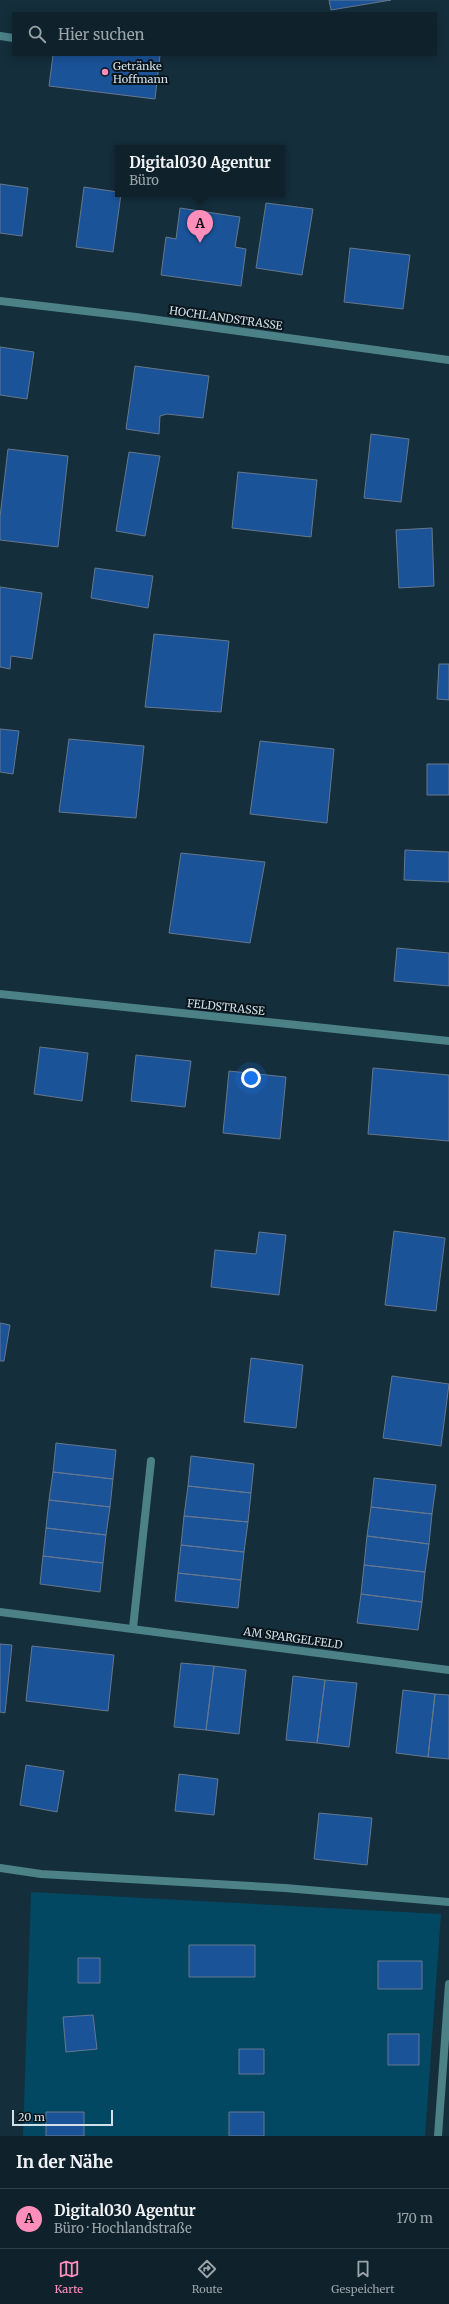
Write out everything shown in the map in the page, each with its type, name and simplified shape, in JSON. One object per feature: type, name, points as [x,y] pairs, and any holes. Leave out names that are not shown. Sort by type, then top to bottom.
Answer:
[{"type":"street","points":[[0,36],[12,38]]},
{"type":"street","name":"HOCHLANDSTRASSE","points":[[0,301],[136,317],[449,360]]},
{"type":"street","name":"FELDSTRASSE","points":[[0,994],[449,1041]]},
{"type":"street","points":[[133,1628],[151,1461]]},
{"type":"street","name":"AM SPARGELFELD","points":[[0,1612],[449,1670]]},
{"type":"street","points":[[0,1868],[41,1874],[285,1888],[449,1902]]},
{"type":"street","points":[[438,2136],[449,1984]]},
{"type":"shaded area","points":[[31,1892],[441,1914],[425,2136],[23,2136]]},
{"type":"building","points":[[329,0],[391,0],[331,10]]},
{"type":"building","points":[[53,56],[160,56],[155,99],[49,86]]},
{"type":"building","points":[[0,184],[28,188],[22,236],[0,233]]},
{"type":"building","points":[[84,187],[115,192],[115,197],[121,197],[113,252],[76,247]]},
{"type":"building","points":[[266,203],[313,209],[302,275],[256,268]]},
{"type":"building","points":[[180,208],[240,217],[235,247],[246,249],[241,286],[161,275],[166,237],[176,239]]},
{"type":"building","points":[[350,248],[410,255],[403,309],[344,302]]},
{"type":"building","points":[[0,347],[34,352],[27,399],[0,395]]},
{"type":"building","points":[[135,366],[209,376],[203,418],[167,414],[160,416],[159,434],[126,429]]},
{"type":"building","points":[[371,434],[409,439],[401,502],[364,498]]},
{"type":"building","points":[[8,449],[68,456],[58,547],[0,540],[0,517]]},
{"type":"building","points":[[129,452],[160,456],[145,536],[116,531]]},
{"type":"building","points":[[238,472],[317,480],[311,537],[232,528]]},
{"type":"building","points":[[432,528],[434,586],[399,588],[396,530]]},
{"type":"building","points":[[95,568],[153,576],[148,608],[91,598]]},
{"type":"building","points":[[0,587],[42,593],[32,659],[11,656],[10,669],[0,667]]},
{"type":"building","points":[[154,634],[229,641],[221,712],[145,707]]},
{"type":"building","points":[[439,664],[449,664],[449,700],[437,699]]},
{"type":"building","points":[[0,729],[19,731],[13,774],[0,772]]},
{"type":"building","points":[[69,739],[144,746],[136,818],[59,812]]},
{"type":"building","points":[[260,741],[334,749],[327,823],[250,814]]},
{"type":"building","points":[[427,764],[449,764],[449,795],[427,795]]},
{"type":"building","points":[[405,850],[449,852],[449,882],[404,880]]},
{"type":"building","points":[[181,853],[265,862],[250,943],[169,933]]},
{"type":"building","points":[[397,948],[449,953],[449,986],[394,981]]},
{"type":"building","points":[[40,1047],[88,1053],[82,1101],[34,1094]]},
{"type":"building","points":[[136,1055],[191,1061],[185,1107],[131,1101]]},
{"type":"building","points":[[373,1068],[449,1075],[449,1141],[368,1134]]},
{"type":"building","points":[[229,1071],[286,1077],[280,1139],[223,1133]]},
{"type":"building","points":[[394,1231],[445,1238],[436,1311],[385,1305]]},
{"type":"building","points":[[259,1232],[286,1235],[279,1295],[211,1287],[215,1250],[256,1254]]},
{"type":"building","points":[[0,1323],[10,1325],[4,1361],[0,1361]]},
{"type":"building","points":[[251,1358],[303,1365],[296,1428],[244,1422]]},
{"type":"building","points":[[392,1376],[449,1384],[441,1446],[383,1438]]},
{"type":"building","points":[[56,1443],[116,1450],[113,1479],[53,1472]]},
{"type":"building","points":[[191,1456],[254,1464],[251,1493],[188,1486]]},
{"type":"building","points":[[53,1472],[113,1479],[110,1507],[49,1500]]},
{"type":"building","points":[[374,1478],[436,1485],[432,1514],[371,1507]]},
{"type":"building","points":[[188,1486],[251,1493],[248,1522],[184,1516]]},
{"type":"building","points":[[49,1500],[110,1507],[106,1535],[46,1528]]},
{"type":"building","points":[[371,1507],[432,1514],[429,1544],[367,1536]]},
{"type":"building","points":[[184,1516],[248,1522],[244,1552],[181,1545]]},
{"type":"building","points":[[46,1528],[106,1535],[103,1563],[43,1556]]},
{"type":"building","points":[[367,1536],[429,1544],[425,1572],[364,1565]]},
{"type":"building","points":[[181,1545],[244,1552],[241,1580],[178,1573]]},
{"type":"building","points":[[43,1556],[103,1563],[100,1592],[40,1584]]},
{"type":"building","points":[[364,1565],[425,1572],[422,1602],[361,1594]]},
{"type":"building","points":[[178,1573],[241,1580],[238,1608],[175,1601]]},
{"type":"building","points":[[361,1594],[422,1602],[418,1630],[357,1623]]},
{"type":"building","points":[[0,1644],[12,1645],[5,1713],[0,1712]]},
{"type":"building","points":[[32,1646],[114,1655],[108,1711],[26,1701]]},
{"type":"building","points":[[181,1663],[214,1666],[206,1730],[174,1727]]},
{"type":"building","points":[[214,1666],[246,1670],[239,1734],[206,1730]]},
{"type":"building","points":[[293,1676],[325,1680],[317,1743],[286,1740]]},
{"type":"building","points":[[325,1680],[357,1683],[349,1747],[317,1743]]},
{"type":"building","points":[[403,1690],[435,1694],[428,1757],[396,1753]]},
{"type":"building","points":[[435,1694],[449,1695],[449,1759],[428,1757]]},
{"type":"building","points":[[26,1765],[64,1771],[57,1812],[20,1805]]},
{"type":"building","points":[[179,1774],[218,1779],[214,1815],[175,1811]]},
{"type":"building","points":[[319,1813],[372,1818],[367,1865],[314,1859]]},
{"type":"building","points":[[189,1945],[255,1945],[255,1977],[189,1977]]},
{"type":"building","points":[[78,1958],[100,1958],[100,1983],[78,1983]]},
{"type":"building","points":[[378,1961],[422,1961],[422,1989],[378,1989]]},
{"type":"building","points":[[93,2015],[97,2049],[66,2052],[63,2017]]},
{"type":"building","points":[[388,2034],[419,2034],[419,2065],[388,2065]]},
{"type":"building","points":[[239,2049],[264,2049],[264,2074],[239,2074]]},
{"type":"building","points":[[46,2112],[84,2112],[84,2136],[46,2136]]},
{"type":"building","points":[[229,2112],[264,2112],[264,2136],[229,2136]]},
{"type":"place","name":"Getränke Hoffmann","points":[[105,72]]},
{"type":"place","name":"Digital030 Agentur","points":[[200,243]]}]
